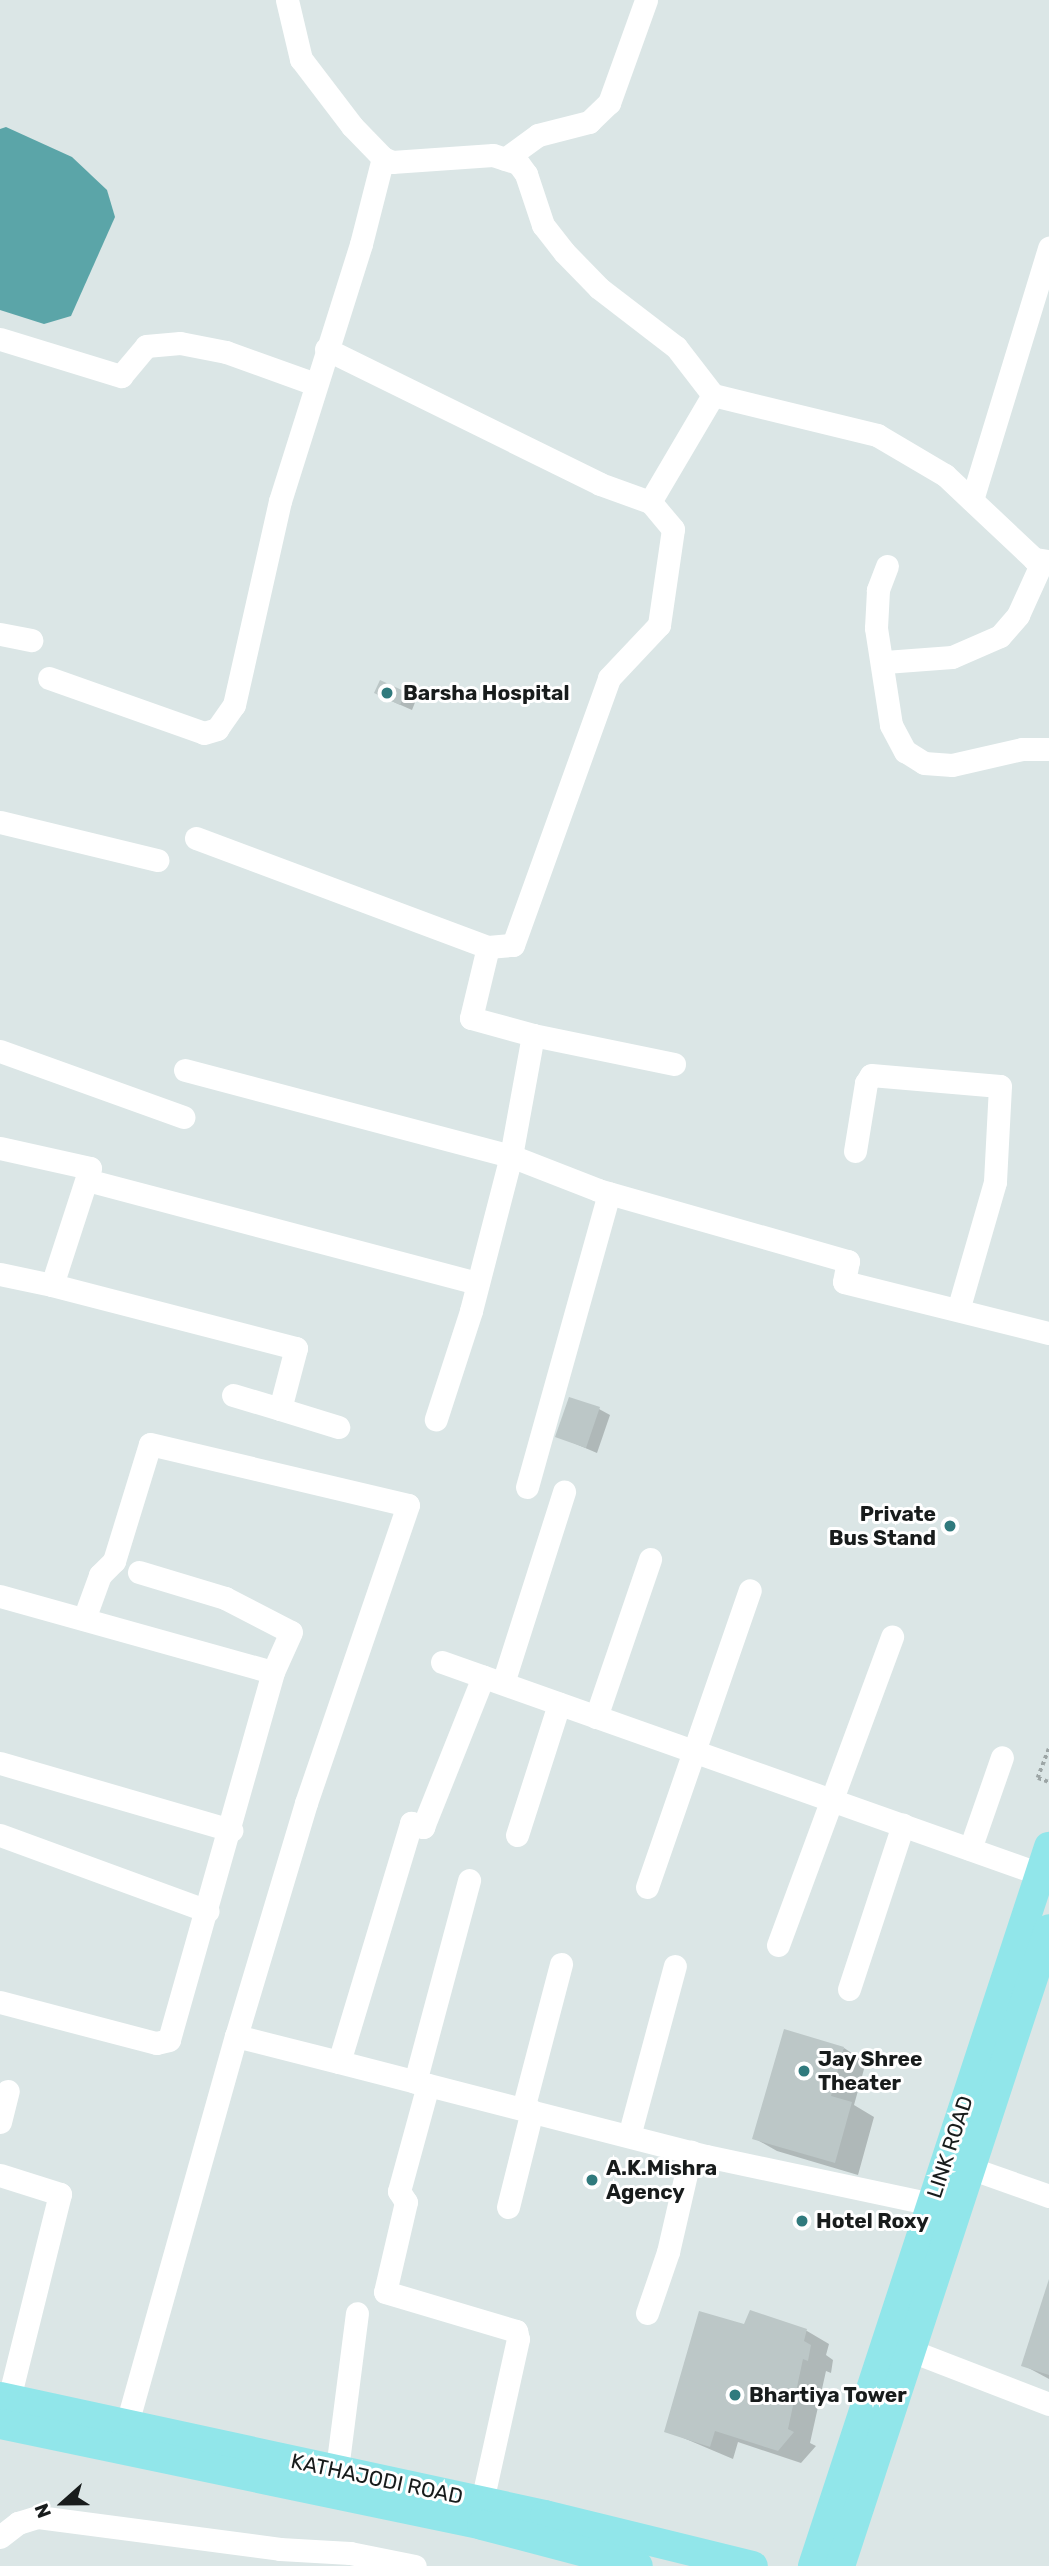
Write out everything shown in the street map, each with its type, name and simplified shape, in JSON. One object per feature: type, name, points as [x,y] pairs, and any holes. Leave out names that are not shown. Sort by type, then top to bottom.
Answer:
[{"type":"main road","name":"LINK ROAD","points":[[813,2566],[1045,1861]]},
{"type":"main road","name":"LINK ROAD","points":[[839,2566],[1049,1929]]},
{"type":"main road","name":"KATHAJODI ROAD","points":[[3,2407],[126,2427],[337,2469],[753,2566]]},
{"type":"main road","name":"KATHAJODI ROAD","points":[[3,2407],[638,2566]]},
{"type":"street","points":[[287,0],[300,59],[352,126],[383,158],[392,162],[493,155],[518,163],[526,174],[543,225],[564,252],[599,288],[676,347],[713,395],[877,435],[945,475],[1045,561],[1018,615],[1000,636],[951,657],[884,662]]},
{"type":"street","points":[[505,159],[538,135],[589,122],[609,103],[646,0]]},
{"type":"street","points":[[49,678],[204,733],[217,729],[241,689],[279,501],[383,158]]},
{"type":"street","points":[[972,500],[1049,248]]},
{"type":"street","points":[[0,339],[121,376],[146,346],[180,343],[226,352],[316,384]]},
{"type":"street","points":[[196,838],[488,947],[513,945],[609,678],[659,625],[673,529],[650,502],[600,484],[326,349]]},
{"type":"street","points":[[650,502],[713,395]]},
{"type":"street","points":[[887,566],[878,590],[876,628],[884,662],[891,725],[905,751],[925,762],[951,765],[1022,749],[1049,749]]},
{"type":"street","points":[[0,634],[31,640]]},
{"type":"street","points":[[0,822],[157,860]]},
{"type":"street","points":[[488,947],[471,1018],[534,1035],[674,1064]]},
{"type":"street","points":[[436,1419],[478,1283],[511,1156],[534,1035]]},
{"type":"street","points":[[0,1051],[183,1117]]},
{"type":"street","points":[[185,1070],[511,1156],[609,1193],[848,1261],[844,1282],[1049,1333]]},
{"type":"street","points":[[855,1151],[866,1083],[871,1075],[1000,1086],[995,1182],[958,1310]]},
{"type":"street","points":[[0,1148],[90,1168],[52,1285]]},
{"type":"street","points":[[87,1180],[478,1283]]},
{"type":"street","points":[[527,1487],[609,1193]]},
{"type":"street","points":[[0,1274],[296,1348],[280,1409]]},
{"type":"street","points":[[233,1395],[338,1427]]},
{"type":"street","points":[[84,1619],[100,1575],[114,1561],[150,1444],[408,1505],[306,1803],[236,2036],[126,2427]]},
{"type":"street","points":[[339,2062],[411,1823],[423,1827],[493,1680],[564,1492]]},
{"type":"street","points":[[596,1717],[650,1559]]},
{"type":"street","points":[[0,2002],[164,2043],[172,2033],[273,1672],[291,1632],[225,1598],[139,1572]]},
{"type":"street","points":[[647,1887],[750,1590]]},
{"type":"street","points":[[0,1596],[273,1672]]},
{"type":"street","points":[[778,1945],[892,1636]]},
{"type":"street","points":[[442,1662],[970,1849],[1045,1861]]},
{"type":"street","points":[[517,1835],[559,1704]]},
{"type":"street","points":[[970,1849],[1002,1757]]},
{"type":"street","points":[[0,1763],[231,1829]]},
{"type":"street","points":[[849,1989],[903,1825]]},
{"type":"street","points":[[0,1835],[208,1911]]},
{"type":"street","points":[[469,1880],[399,2191],[406,2202],[385,2292],[516,2331],[518,2339],[482,2501]]},
{"type":"street","points":[[508,2207],[561,1964]]},
{"type":"street","points":[[629,2136],[676,1966]]},
{"type":"street","points":[[236,2036],[691,2152],[932,2204]]},
{"type":"street","points":[[0,2122],[8,2091]]},
{"type":"street","points":[[647,2314],[668,2252],[691,2152]]},
{"type":"street","points":[[970,2168],[1049,2196]]},
{"type":"street","points":[[0,2175],[60,2194],[3,2407]]},
{"type":"street","points":[[337,2469],[357,2313]]},
{"type":"street","points":[[909,2350],[1049,2404]]},
{"type":"street","points":[[0,2537],[18,2523],[38,2518],[280,2549],[351,2553],[415,2566]]},
{"type":"path","points":[[1049,1749],[1038,1778],[1049,1782]]},
{"type":"water","points":[[6,127],[72,157],[107,190],[115,217],[71,316],[44,324],[0,310],[0,129]]},
{"type":"building","points":[[380,680],[406,692],[400,705],[374,693]]},
{"type":"building","points":[[569,1397],[600,1407],[586,1448],[555,1437]]},
{"type":"building","name":"Jay Shree Theater","points":[[784,2029],[844,2047],[831,2096],[852,2102],[835,2163],[752,2139]]},
{"type":"building","points":[[1049,2279],[1049,2375],[1021,2366]]},
{"type":"building","name":"Bhartiya Tower","points":[[750,2310],[807,2329],[804,2341],[811,2345],[808,2361],[803,2359],[788,2429],[794,2432],[778,2451],[715,2431],[710,2447],[664,2432],[699,2311],[744,2324]]},
{"type":"place","name":"Barsha Hospital","points":[[387,693]]},
{"type":"place","name":"Private Bus Stand","points":[[950,1526]]},
{"type":"place","name":"Jay Shree Theater","points":[[804,2071]]},
{"type":"place","name":"A.K.Mishra Agency","points":[[592,2180]]},
{"type":"place","name":"Hotel Roxy","points":[[802,2221]]},
{"type":"place","name":"Bhartiya Tower","points":[[735,2395]]}]
